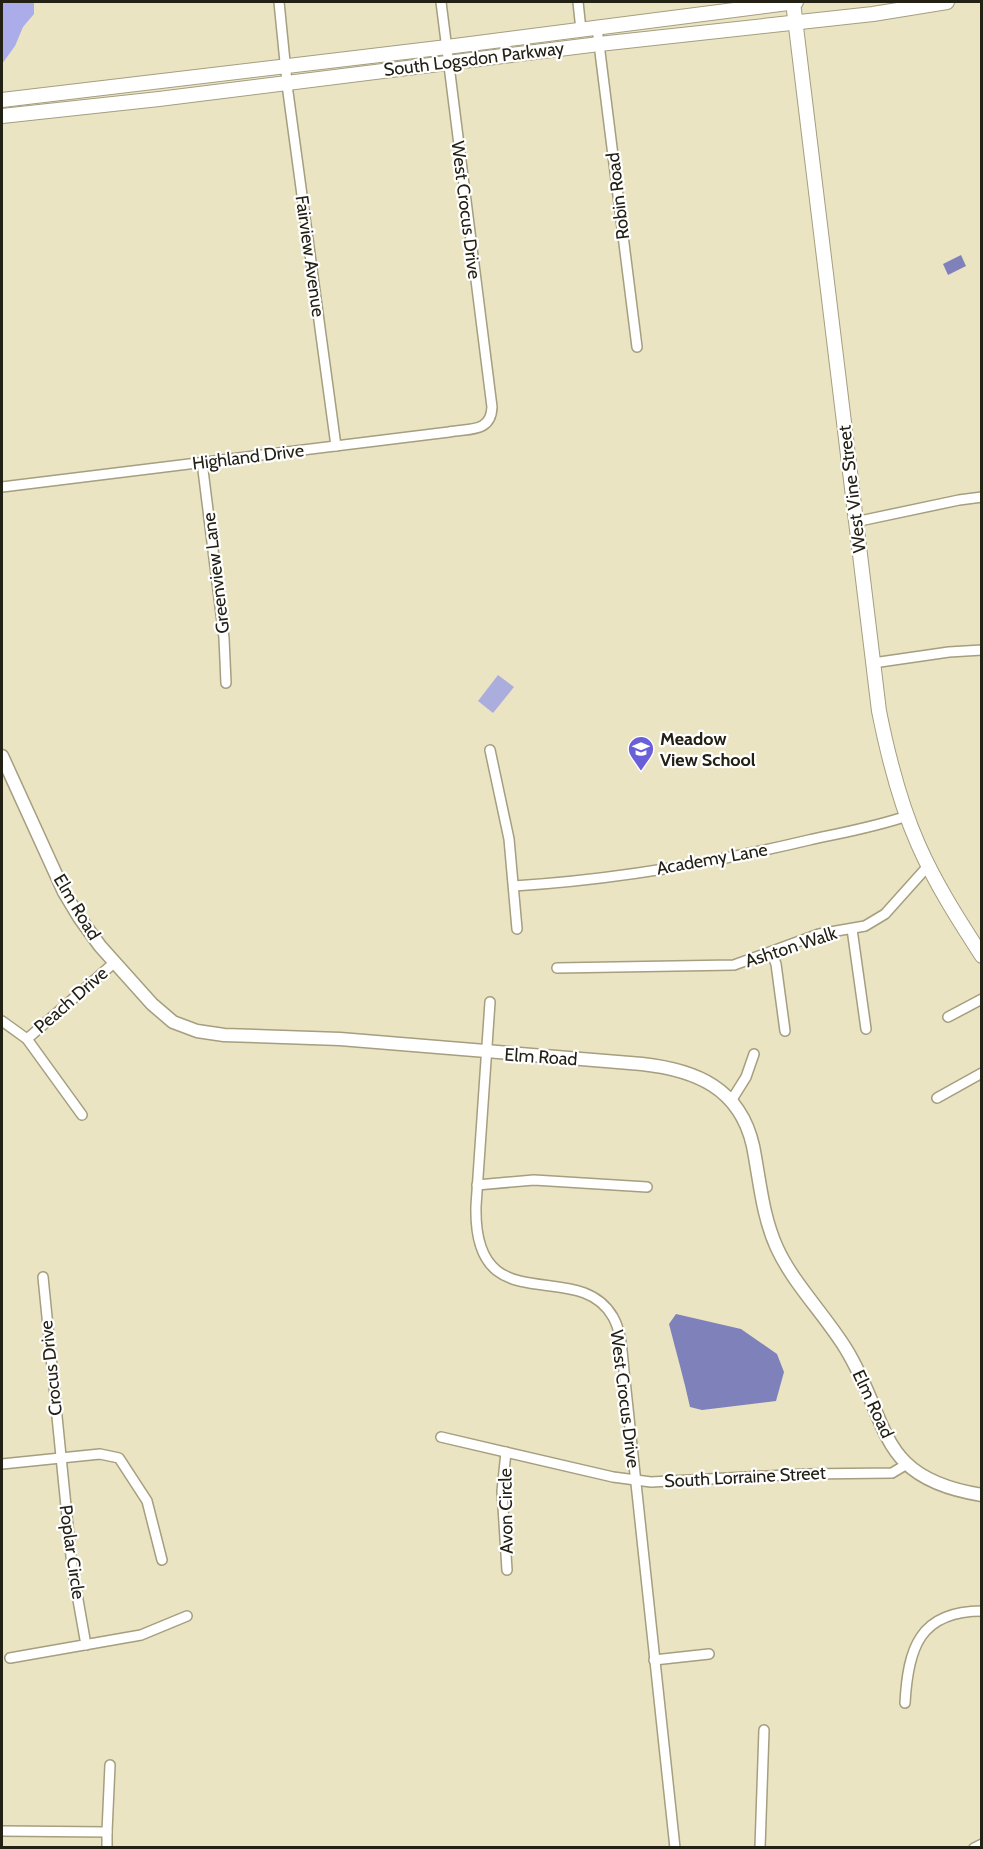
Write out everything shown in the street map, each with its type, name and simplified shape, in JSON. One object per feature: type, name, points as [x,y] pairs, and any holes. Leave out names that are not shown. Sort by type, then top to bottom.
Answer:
[{"type":"main road","name":"South Logsdon Parkway","points":[[2,99],[447,47],[794,2]]},
{"type":"main road","name":"West Vine Street","points":[[794,2],[879,711],[887,751],[907,816],[928,866],[981,956]]},
{"type":"main road","name":"South Logsdon Parkway","points":[[2,116],[599,44],[873,14],[947,2]]},
{"type":"street","name":"Fairview Avenue","points":[[279,2],[287,82],[336,446]]},
{"type":"street","name":"West Crocus Drive","points":[[441,2],[492,407],[490,419]]},
{"type":"street","points":[[578,2],[581,30]]},
{"type":"street","name":"Robin Road","points":[[597,28],[637,347]]},
{"type":"street","points":[[118,85],[121,103]]},
{"type":"street","name":"Highland Drive","points":[[2,487],[482,427],[490,419]]},
{"type":"street","name":"Greenview Lane","points":[[202,462],[224,638],[226,683]]},
{"type":"street","points":[[855,522],[981,497]]},
{"type":"street","points":[[873,663],[949,652],[981,650]]},
{"type":"street","points":[[490,750],[509,838],[517,929]]},
{"type":"street","name":"Elm Road","points":[[2,756],[64,892],[87,929],[162,1014],[173,1022],[197,1031],[224,1035],[340,1039],[668,1067],[703,1079],[713,1085],[738,1110],[752,1144],[764,1210],[777,1248],[791,1274],[846,1349],[891,1445],[907,1464],[923,1476],[951,1488],[981,1495]]},
{"type":"street","name":"Academy Lane","points":[[514,886],[612,876],[707,862],[761,852],[907,816]]},
{"type":"street","name":"Ashton Walk","points":[[557,968],[734,965],[819,934],[865,926],[885,914],[928,866]]},
{"type":"street","points":[[852,929],[866,1029]]},
{"type":"street","points":[[771,952],[776,964],[785,1031]]},
{"type":"street","name":"Peach Drive","points":[[27,1039],[115,962]]},
{"type":"street","points":[[948,1017],[981,999]]},
{"type":"street","name":"West Crocus Drive","points":[[490,1002],[476,1228],[481,1248],[492,1265],[507,1277],[535,1286],[584,1292],[601,1302],[614,1318],[621,1337],[675,1848]]},
{"type":"street","points":[[2,1021],[27,1039],[82,1115]]},
{"type":"street","points":[[731,1101],[746,1077],[754,1054]]},
{"type":"street","points":[[937,1098],[981,1073]]},
{"type":"street","points":[[477,1185],[534,1180],[647,1187]]},
{"type":"street","name":"Crocus Drive","points":[[43,1277],[61,1459]]},
{"type":"street","name":"South Lorraine Street","points":[[441,1437],[651,1482],[805,1474],[892,1473],[907,1464]]},
{"type":"street","name":"Avon Circle","points":[[506,1452],[502,1491],[507,1570]]},
{"type":"street","points":[[2,1464],[100,1454],[119,1458],[147,1501],[162,1560]]},
{"type":"street","name":"Poplar Circle","points":[[61,1459],[72,1566],[86,1645]]},
{"type":"street","points":[[905,1703],[907,1671],[912,1654],[927,1628],[941,1618],[965,1611],[981,1611]]},
{"type":"street","points":[[10,1658],[141,1635],[187,1616]]},
{"type":"street","points":[[654,1660],[709,1654]]},
{"type":"street","points":[[760,1848],[764,1730]]},
{"type":"street","points":[[107,1848],[110,1766]]},
{"type":"street","points":[[2,1831],[107,1832]]},
{"type":"street","points":[[974,1848],[981,1845]]},
{"type":"shaded area","points":[[2,2],[34,2],[34,14],[23,27],[15,46],[2,64]]},
{"type":"shaded area","points":[[961,255],[966,266],[948,275],[943,264]]},
{"type":"shaded area","points":[[498,675],[514,687],[493,713],[478,701]]},
{"type":"shaded area","points":[[676,1314],[741,1329],[777,1354],[784,1372],[776,1401],[702,1410],[690,1407],[669,1324]]},
{"type":"place","name":"Meadow View School","points":[[641,772]]}]
